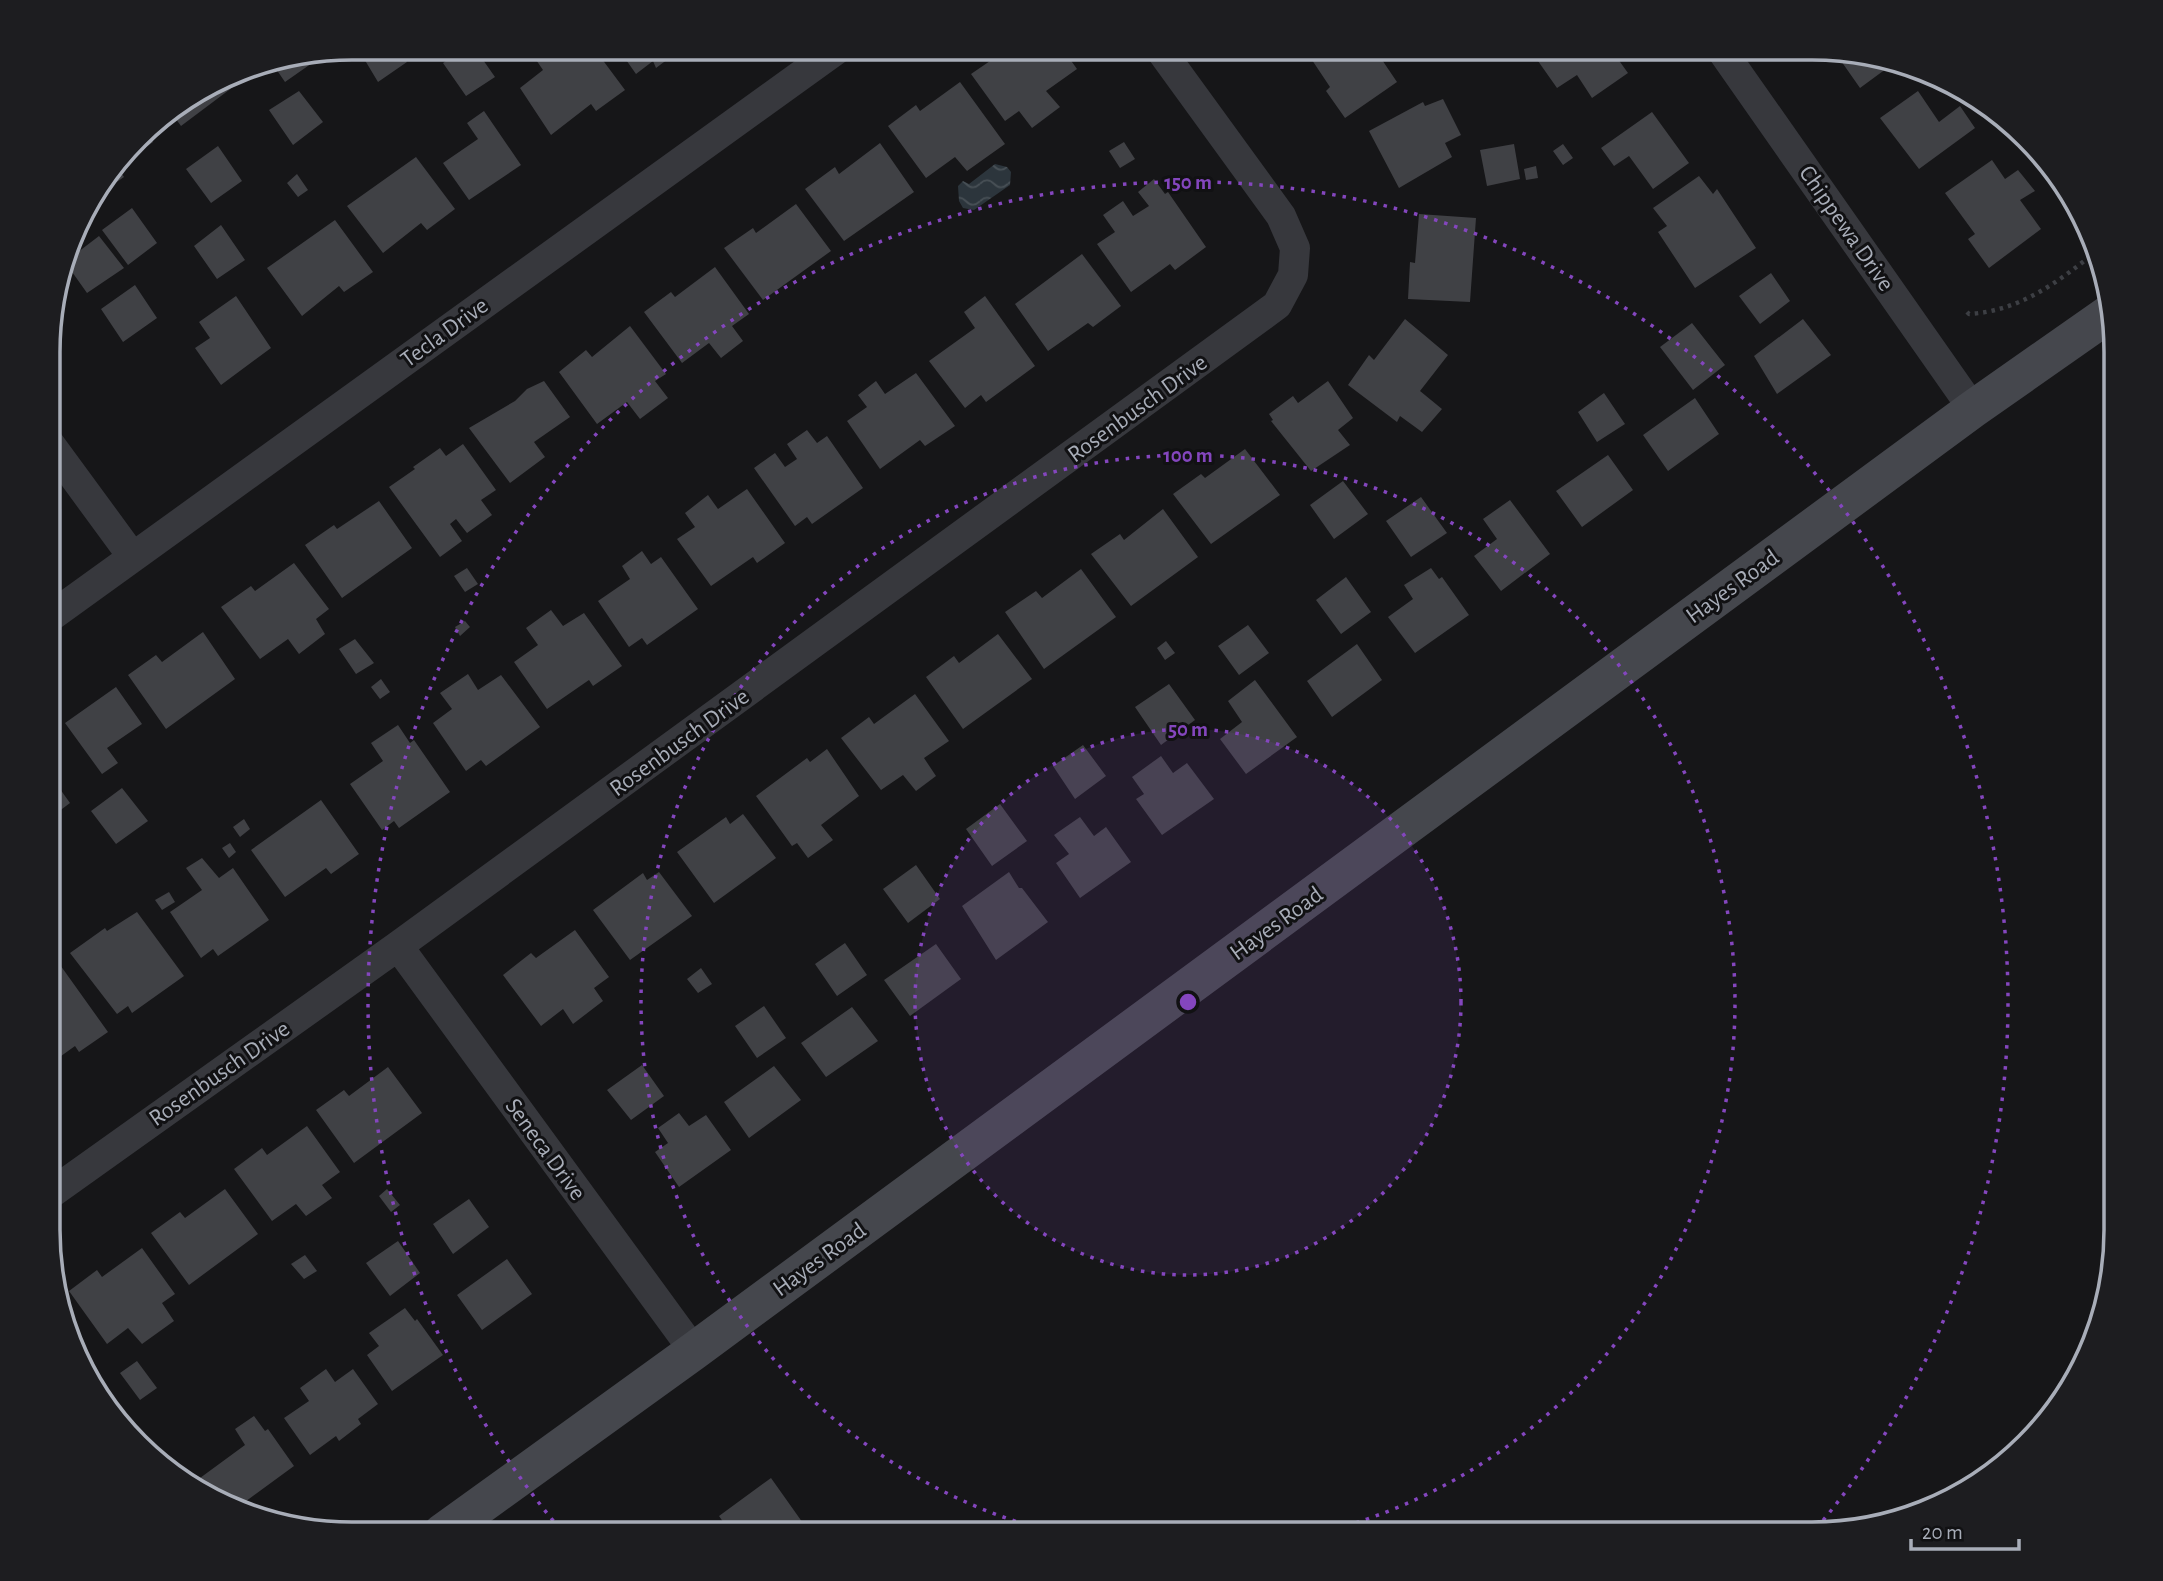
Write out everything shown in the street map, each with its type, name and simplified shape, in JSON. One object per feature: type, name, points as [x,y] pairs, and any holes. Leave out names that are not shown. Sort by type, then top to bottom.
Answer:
[{"type":"street","name":"Tecla Drive","points":[[60,610],[822,59]]},
{"type":"street","name":"Rosenbusch Drive","points":[[60,1187],[398,946],[1277,305],[1293,275],[1295,248],[1281,216],[1167,59]]},
{"type":"street","name":"Chippewa Drive","points":[[1728,59],[1973,409]]},
{"type":"street","name":"Hayes Road","points":[[457,1522],[694,1351],[1973,409],[2102,319]]},
{"type":"street","points":[[60,458],[132,556]]},
{"type":"street","name":"Seneca Drive","points":[[398,946],[694,1351]]},
{"type":"path","points":[[1967,312],[1986,313],[2027,300],[2088,258]]},
{"type":"water","points":[[995,164],[1007,167],[1011,172],[1010,185],[974,210],[963,208],[959,201],[958,186],[963,181],[969,184]]},
{"type":"building","points":[[364,59],[405,59],[407,62],[378,82]]},
{"type":"building","points":[[449,59],[482,59],[495,77],[466,96],[443,63]]},
{"type":"building","points":[[535,59],[602,59],[625,90],[596,111],[591,104],[551,135],[520,88],[543,70]]},
{"type":"building","points":[[625,59],[668,59],[656,68],[653,61],[636,74]]},
{"type":"building","points":[[993,59],[1070,59],[1077,69],[1046,91],[1060,107],[1032,128],[1019,111],[1005,121],[971,74]]},
{"type":"building","points":[[1311,59],[1381,59],[1397,82],[1345,118],[1326,91],[1330,87]]},
{"type":"building","points":[[1618,59],[1628,73],[1592,98],[1577,75],[1557,88],[1538,61]]},
{"type":"building","points":[[1841,61],[1886,69],[1860,88]]},
{"type":"building","points":[[313,62],[285,82],[276,69]]},
{"type":"building","points":[[960,82],[1005,144],[967,171],[955,157],[926,178],[888,126],[916,105],[920,111]]},
{"type":"building","points":[[237,84],[237,84],[181,126],[176,119]]},
{"type":"building","points":[[299,91],[323,122],[293,145],[269,110]]},
{"type":"building","points":[[1918,91],[1939,122],[1960,106],[1975,128],[1919,169],[1880,118]]},
{"type":"building","points":[[1443,99],[1461,135],[1445,143],[1452,157],[1399,188],[1369,131],[1423,102],[1425,106]]},
{"type":"building","points":[[484,111],[521,165],[469,200],[443,163],[478,139],[467,123]]},
{"type":"building","points":[[1652,112],[1689,163],[1653,189],[1629,156],[1614,166],[1601,148]]},
{"type":"building","points":[[151,139],[153,142],[136,154]]},
{"type":"building","points":[[1124,142],[1135,159],[1120,168],[1109,151]]},
{"type":"building","points":[[880,143],[914,192],[844,241],[805,189],[835,167],[839,174]]},
{"type":"building","points":[[1514,144],[1520,179],[1487,186],[1480,150]]},
{"type":"building","points":[[1563,144],[1573,158],[1563,165],[1553,151]]},
{"type":"building","points":[[218,146],[242,181],[211,203],[186,169]]},
{"type":"building","points":[[416,157],[455,209],[427,230],[421,223],[383,253],[347,206]]},
{"type":"building","points":[[1992,160],[2005,179],[2018,170],[2035,191],[2020,200],[2041,229],[1989,268],[1968,239],[1975,234],[1945,193]]},
{"type":"building","points":[[1536,166],[1538,178],[1526,180],[1524,169]]},
{"type":"building","points":[[121,173],[124,177],[111,186]]},
{"type":"building","points":[[297,174],[308,190],[298,197],[287,183]]},
{"type":"building","points":[[1699,176],[1713,194],[1717,189],[1756,248],[1695,288],[1658,232],[1667,226],[1653,208]]},
{"type":"building","points":[[1154,179],[1165,194],[1168,192],[1206,247],[1175,270],[1170,264],[1131,292],[1097,244],[1115,232],[1103,215],[1123,201],[1133,216],[1149,206],[1138,192]]},
{"type":"building","points":[[796,204],[831,251],[763,300],[724,248],[753,228],[756,233]]},
{"type":"building","points":[[132,208],[157,243],[128,265],[102,230]]},
{"type":"building","points":[[1419,214],[1476,218],[1470,302],[1408,299],[1410,262],[1415,263]]},
{"type":"building","points":[[335,220],[373,272],[344,292],[339,286],[302,316],[267,268]]},
{"type":"building","points":[[221,225],[245,260],[217,279],[194,246]]},
{"type":"building","points":[[99,236],[124,268],[87,293],[71,270],[77,253]]},
{"type":"building","points":[[1082,254],[1121,306],[1093,327],[1088,323],[1048,351],[1015,304]]},
{"type":"building","points":[[715,267],[749,314],[732,326],[743,341],[721,358],[709,343],[682,363],[644,312],[671,292],[675,297]]},
{"type":"building","points":[[1771,273],[1790,301],[1760,324],[1739,296]]},
{"type":"building","points":[[135,285],[157,318],[123,342],[101,309]]},
{"type":"building","points":[[236,296],[271,348],[221,385],[195,348],[210,338],[199,322]]},
{"type":"building","points":[[985,296],[1035,366],[986,402],[981,395],[965,408],[929,361],[975,328],[964,312]]},
{"type":"building","points":[[1405,319],[1448,355],[1420,391],[1442,409],[1422,432],[1400,416],[1397,422],[1348,385],[1369,355],[1374,360]]},
{"type":"building","points":[[1803,319],[1831,355],[1777,394],[1754,356]]},
{"type":"building","points":[[1692,323],[1725,365],[1693,390],[1660,347]]},
{"type":"building","points":[[630,326],[666,374],[655,381],[668,398],[640,419],[627,402],[597,424],[559,372],[586,350],[592,357]]},
{"type":"building","points":[[916,373],[955,426],[925,446],[920,440],[880,469],[847,421],[867,407],[858,395],[876,381],[885,394]]},
{"type":"building","points":[[544,381],[570,417],[534,442],[545,457],[510,483],[469,428],[515,401],[527,389]]},
{"type":"building","points":[[1328,381],[1353,418],[1338,430],[1350,445],[1311,471],[1271,421],[1273,420],[1269,414],[1293,396],[1298,403]]},
{"type":"building","points":[[1604,393],[1625,424],[1597,442],[1578,412]]},
{"type":"building","points":[[1695,398],[1719,434],[1668,471],[1643,435]]},
{"type":"building","points":[[807,430],[817,443],[827,436],[863,488],[812,524],[807,517],[795,526],[754,468],[775,453],[785,467],[797,459],[787,444]]},
{"type":"building","points":[[463,444],[496,490],[481,500],[492,515],[467,533],[456,519],[450,524],[462,541],[440,557],[389,487],[440,448],[446,456]]},
{"type":"building","points":[[1245,449],[1280,495],[1211,544],[1173,494],[1201,474],[1205,478]]},
{"type":"building","points":[[1608,455],[1633,490],[1582,527],[1556,491]]},
{"type":"building","points":[[1343,481],[1368,514],[1334,539],[1310,505]]},
{"type":"building","points":[[747,489],[785,543],[757,563],[753,557],[711,586],[677,539],[695,527],[685,513],[708,495],[718,509]]},
{"type":"building","points":[[1421,497],[1447,533],[1411,557],[1386,521]]},
{"type":"building","points":[[1510,500],[1550,554],[1501,591],[1474,556],[1497,539],[1483,519]]},
{"type":"building","points":[[379,501],[412,548],[342,598],[305,545],[334,525],[337,529]]},
{"type":"building","points":[[1163,509],[1198,557],[1131,606],[1091,554],[1120,534],[1124,540]]},
{"type":"building","points":[[642,551],[651,564],[661,557],[698,609],[647,645],[642,638],[629,647],[598,601],[630,579],[622,566]]},
{"type":"building","points":[[294,563],[329,609],[316,619],[325,634],[299,654],[288,639],[260,659],[221,607],[251,586],[255,591]]},
{"type":"building","points":[[467,568],[478,584],[465,592],[454,576]]},
{"type":"building","points":[[1431,568],[1439,579],[1442,577],[1469,615],[1415,653],[1388,617],[1413,599],[1404,585]]},
{"type":"building","points":[[1081,569],[1116,617],[1044,669],[1005,612],[1036,591],[1042,598]]},
{"type":"building","points":[[1346,577],[1371,612],[1341,634],[1316,600]]},
{"type":"building","points":[[551,610],[563,626],[584,613],[622,666],[593,686],[589,680],[547,709],[514,662],[538,645],[526,628]]},
{"type":"building","points":[[465,621],[470,627],[460,636],[455,627]]},
{"type":"building","points":[[1248,625],[1269,653],[1239,675],[1218,646]]},
{"type":"building","points":[[203,632],[235,679],[166,729],[128,675],[156,655],[162,662]]},
{"type":"building","points":[[998,634],[1032,679],[963,729],[926,677],[954,656],[959,663]]},
{"type":"building","points":[[355,639],[374,663],[356,674],[339,649]]},
{"type":"building","points":[[1166,641],[1175,653],[1165,660],[1157,648]]},
{"type":"building","points":[[1357,644],[1382,680],[1332,717],[1307,681]]},
{"type":"building","points":[[468,674],[478,690],[501,675],[540,727],[486,766],[481,760],[466,771],[433,723],[452,709],[440,693]]},
{"type":"building","points":[[381,679],[390,692],[380,699],[371,687]]},
{"type":"building","points":[[1255,680],[1297,737],[1246,774],[1220,739],[1242,722],[1228,701]]},
{"type":"building","points":[[1169,684],[1195,720],[1161,745],[1135,707]]},
{"type":"building","points":[[116,687],[142,724],[107,748],[118,763],[102,774],[65,723]]},
{"type":"building","points":[[915,694],[949,741],[924,758],[936,776],[916,791],[903,775],[881,790],[841,738],[869,717],[874,724]]},
{"type":"building","points":[[398,725],[410,743],[414,740],[450,792],[399,828],[394,821],[382,830],[350,784],[383,761],[371,743]]},
{"type":"building","points":[[1083,745],[1106,776],[1075,799],[1053,766]]},
{"type":"building","points":[[827,749],[859,796],[821,825],[833,840],[808,858],[797,843],[792,846],[756,796],[807,758],[810,762]]},
{"type":"building","points":[[1161,756],[1173,773],[1187,763],[1214,799],[1162,835],[1136,799],[1144,794],[1132,777]]},
{"type":"building","points":[[122,788],[148,821],[116,844],[91,811]]},
{"type":"building","points":[[60,789],[70,803],[60,810]]},
{"type":"building","points":[[321,800],[359,854],[331,874],[326,868],[285,897],[251,850]]},
{"type":"building","points":[[1000,804],[1027,841],[992,866],[966,829]]},
{"type":"building","points":[[743,814],[776,858],[714,903],[677,852],[726,817],[730,824]]},
{"type":"building","points":[[1080,817],[1094,836],[1106,827],[1131,862],[1080,898],[1056,863],[1069,854],[1054,835]]},
{"type":"building","points":[[244,819],[250,829],[240,837],[233,827]]},
{"type":"building","points":[[230,843],[236,852],[229,858],[222,848]]},
{"type":"building","points":[[202,858],[219,878],[233,868],[269,920],[218,956],[213,949],[201,958],[170,912],[202,890],[186,868]]},
{"type":"building","points":[[916,865],[940,899],[908,923],[883,889]]},
{"type":"building","points":[[659,872],[692,916],[630,960],[593,910],[643,873],[647,880]]},
{"type":"building","points":[[1009,872],[1048,922],[996,960],[962,906]]},
{"type":"building","points":[[169,892],[175,902],[162,910],[155,900]]},
{"type":"building","points":[[137,912],[184,976],[132,1013],[128,1006],[117,1014],[70,953],[105,928],[107,931]]},
{"type":"building","points":[[575,930],[609,977],[594,988],[603,1001],[573,1024],[563,1009],[541,1026],[503,975],[531,953],[536,958]]},
{"type":"building","points":[[845,943],[867,975],[837,996],[815,964]]},
{"type":"building","points":[[936,944],[961,979],[910,1016],[884,980]]},
{"type":"building","points":[[60,965],[108,1032],[79,1052],[75,1046],[60,1057]]},
{"type":"building","points":[[701,968],[712,984],[698,993],[687,979]]},
{"type":"building","points":[[764,1006],[786,1038],[757,1058],[735,1026]]},
{"type":"building","points":[[852,1007],[878,1041],[826,1077],[801,1043]]},
{"type":"building","points":[[642,1065],[664,1096],[631,1120],[607,1090]]},
{"type":"building","points":[[774,1066],[801,1100],[749,1138],[724,1102]]},
{"type":"building","points":[[388,1067],[422,1113],[354,1163],[316,1110],[344,1090],[349,1096]]},
{"type":"building","points":[[679,1113],[689,1126],[706,1115],[731,1150],[679,1187],[655,1152],[668,1143],[658,1128]]},
{"type":"building","points":[[307,1126],[340,1172],[322,1185],[332,1198],[306,1216],[296,1204],[272,1221],[234,1169],[262,1148],[267,1155]]},
{"type":"building","points":[[225,1189],[258,1234],[189,1285],[151,1233],[180,1212],[185,1218]]},
{"type":"building","points":[[387,1189],[400,1205],[391,1212],[379,1196]]},
{"type":"building","points":[[469,1199],[489,1227],[453,1254],[433,1224]]},
{"type":"building","points":[[398,1241],[420,1273],[390,1296],[366,1263]]},
{"type":"building","points":[[142,1248],[175,1294],[162,1303],[174,1321],[142,1344],[128,1328],[107,1344],[69,1291],[97,1270],[102,1277]]},
{"type":"building","points":[[305,1255],[317,1271],[304,1279],[291,1264]]},
{"type":"building","points":[[507,1259],[532,1294],[482,1330],[457,1295]]},
{"type":"building","points":[[405,1308],[415,1321],[417,1319],[443,1355],[392,1391],[367,1355],[379,1346],[369,1333]]},
{"type":"building","points":[[137,1361],[157,1388],[140,1400],[120,1373]]},
{"type":"building","points":[[326,1369],[335,1382],[353,1369],[378,1404],[358,1419],[361,1424],[339,1441],[336,1436],[310,1455],[284,1418],[309,1401],[300,1388]]},
{"type":"building","points":[[254,1416],[265,1431],[268,1429],[294,1466],[246,1501],[200,1478],[245,1445],[235,1429]]},
{"type":"building","points":[[771,1478],[802,1522],[723,1522],[719,1516]]}]
